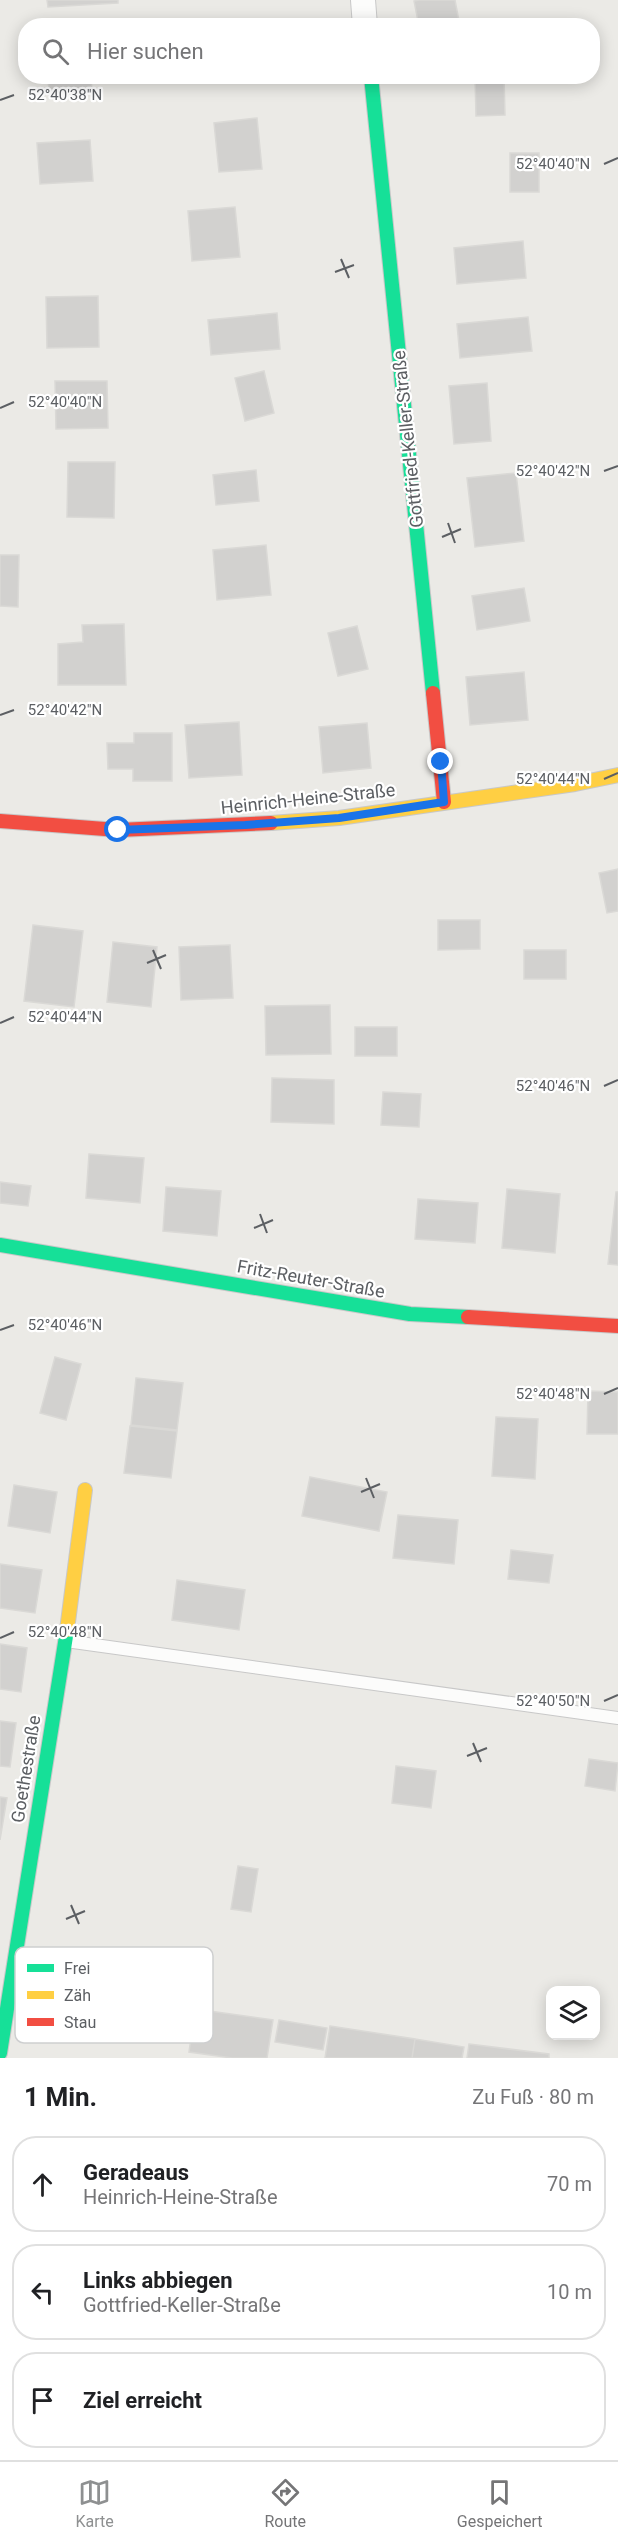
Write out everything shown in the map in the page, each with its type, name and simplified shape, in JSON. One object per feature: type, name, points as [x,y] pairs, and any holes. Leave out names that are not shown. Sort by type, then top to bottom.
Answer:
[{"type":"street","points":[[363,0],[364,18]]},
{"type":"street","name":"Gottfried-Keller-Straße","points":[[372,84],[444,802]]},
{"type":"street","name":"Heinrich-Heine-Straße","points":[[0,821],[118,830],[339,818],[575,784],[618,775]]},
{"type":"street","name":"Fritz-Reuter-Straße","points":[[0,1245],[410,1314],[618,1326]]},
{"type":"street","name":"Goethestraße","points":[[17,1947],[65,1641],[85,1490]]},
{"type":"street","name":"Goethestraße","points":[[0,2053],[15,1958]]},
{"type":"lane","points":[[65,1641],[618,1718]]},
{"type":"building","points":[[47,0],[118,0],[118,3],[48,7]]},
{"type":"building","points":[[455,0],[458,18],[417,18],[414,1]]},
{"type":"building","points":[[48,84],[92,84],[92,92],[49,95]]},
{"type":"building","points":[[475,84],[504,84],[505,115],[476,116]]},
{"type":"building","points":[[257,118],[262,169],[219,172],[214,123]]},
{"type":"building","points":[[90,140],[93,181],[40,184],[37,143]]},
{"type":"building","points":[[510,153],[539,153],[539,192],[510,192]]},
{"type":"building","points":[[235,207],[240,257],[192,261],[188,211]]},
{"type":"building","points":[[523,241],[526,278],[457,284],[454,248]]},
{"type":"building","points":[[98,296],[99,347],[47,348],[46,297]]},
{"type":"building","points":[[277,313],[280,349],[211,355],[208,320]]},
{"type":"building","points":[[528,317],[532,351],[460,358],[457,324]]},
{"type":"building","points":[[264,371],[274,413],[245,421],[235,378]]},
{"type":"building","points":[[55,381],[107,381],[108,428],[56,429]]},
{"type":"building","points":[[487,383],[491,441],[454,444],[449,386]]},
{"type":"building","points":[[68,462],[115,462],[114,518],[67,517]]},
{"type":"building","points":[[256,470],[259,501],[216,505],[213,475]]},
{"type":"building","points":[[516,473],[524,541],[475,547],[467,478]]},
{"type":"building","points":[[266,545],[271,595],[217,600],[213,550]]},
{"type":"building","points":[[0,555],[19,555],[18,607],[0,606]]},
{"type":"building","points":[[524,588],[530,621],[477,630],[472,596]]},
{"type":"building","points":[[124,624],[126,685],[58,685],[58,644],[83,642],[82,625]]},
{"type":"building","points":[[357,626],[368,669],[338,676],[328,633]]},
{"type":"building","points":[[524,672],[528,720],[470,725],[466,677]]},
{"type":"building","points":[[239,722],[242,775],[189,778],[185,725]]},
{"type":"building","points":[[367,723],[371,768],[323,773],[319,727]]},
{"type":"building","points":[[134,733],[172,733],[172,781],[133,781],[133,769],[108,769],[107,743],[134,743]]},
{"type":"building","points":[[618,869],[618,911],[607,913],[599,873]]},
{"type":"building","points":[[438,920],[480,920],[480,949],[438,950]]},
{"type":"building","points":[[33,925],[83,931],[74,1007],[24,1001]]},
{"type":"building","points":[[113,942],[157,947],[151,1007],[107,1002]]},
{"type":"building","points":[[230,945],[233,998],[181,1000],[179,947]]},
{"type":"building","points":[[524,950],[566,950],[566,979],[524,979]]},
{"type":"building","points":[[330,1005],[331,1054],[266,1055],[265,1006]]},
{"type":"building","points":[[355,1027],[397,1027],[397,1056],[355,1056]]},
{"type":"building","points":[[272,1078],[334,1080],[334,1124],[271,1122]]},
{"type":"building","points":[[383,1092],[421,1094],[419,1127],[381,1125]]},
{"type":"building","points":[[89,1154],[144,1158],[140,1203],[86,1198]]},
{"type":"building","points":[[0,1182],[31,1186],[28,1206],[0,1203]]},
{"type":"building","points":[[166,1187],[221,1191],[217,1236],[163,1231]]},
{"type":"building","points":[[507,1189],[560,1194],[555,1253],[502,1248]]},
{"type":"building","points":[[616,1192],[618,1192],[618,1265],[608,1264]]},
{"type":"building","points":[[418,1199],[478,1203],[475,1243],[415,1239]]},
{"type":"building","points":[[55,1357],[81,1364],[66,1420],[40,1413]]},
{"type":"building","points":[[136,1378],[183,1383],[177,1430],[131,1425]]},
{"type":"building","points":[[588,1391],[618,1392],[618,1434],[587,1434]]},
{"type":"building","points":[[496,1417],[538,1419],[535,1479],[492,1476]]},
{"type":"building","points":[[130,1426],[177,1431],[171,1478],[124,1473]]},
{"type":"building","points":[[310,1477],[387,1492],[379,1531],[302,1516]]},
{"type":"building","points":[[14,1485],[57,1492],[50,1533],[8,1526]]},
{"type":"building","points":[[398,1515],[458,1520],[454,1564],[393,1558]]},
{"type":"building","points":[[511,1550],[553,1555],[549,1583],[508,1579]]},
{"type":"building","points":[[0,1564],[42,1570],[35,1613],[0,1608]]},
{"type":"building","points":[[177,1580],[245,1590],[239,1630],[172,1620]]},
{"type":"building","points":[[0,1644],[27,1648],[21,1692],[0,1689]]},
{"type":"building","points":[[0,1721],[16,1723],[10,1767],[0,1766]]},
{"type":"building","points":[[589,1759],[618,1763],[615,1791],[585,1786]]},
{"type":"building","points":[[396,1766],[436,1771],[431,1808],[392,1803]]},
{"type":"building","points":[[0,1797],[7,1798],[0,1840]]},
{"type":"building","points":[[238,1866],[258,1869],[251,1912],[231,1909]]},
{"type":"building","points":[[213,2012],[273,2020],[267,2058],[232,2058],[189,2052],[190,2043],[213,2043]]},
{"type":"building","points":[[279,2020],[327,2028],[323,2050],[275,2042]]},
{"type":"building","points":[[330,2026],[415,2039],[412,2058],[325,2058]]},
{"type":"building","points":[[415,2039],[464,2047],[462,2058],[412,2058]]},
{"type":"building","points":[[469,2044],[549,2054],[549,2058],[467,2058]]},
{"type":"traffic: fast","points":[[372,84],[433,693]]},
{"type":"traffic: fast","points":[[0,1245],[410,1314],[468,1317]]},
{"type":"traffic: fast","points":[[17,1947],[67,1630]]},
{"type":"traffic: fast","points":[[0,2053],[15,1958]]},
{"type":"traffic: slow","points":[[271,823],[339,818],[575,784],[618,775]]},
{"type":"traffic: slow","points":[[67,1630],[85,1490]]},
{"type":"traffic: jam","points":[[433,693],[444,802]]},
{"type":"traffic: jam","points":[[0,821],[118,830],[271,823]]},
{"type":"traffic: jam","points":[[468,1317],[618,1326]]},
{"type":"route","points":[[118,830],[245,825],[339,818],[444,802],[441,762]]}]
